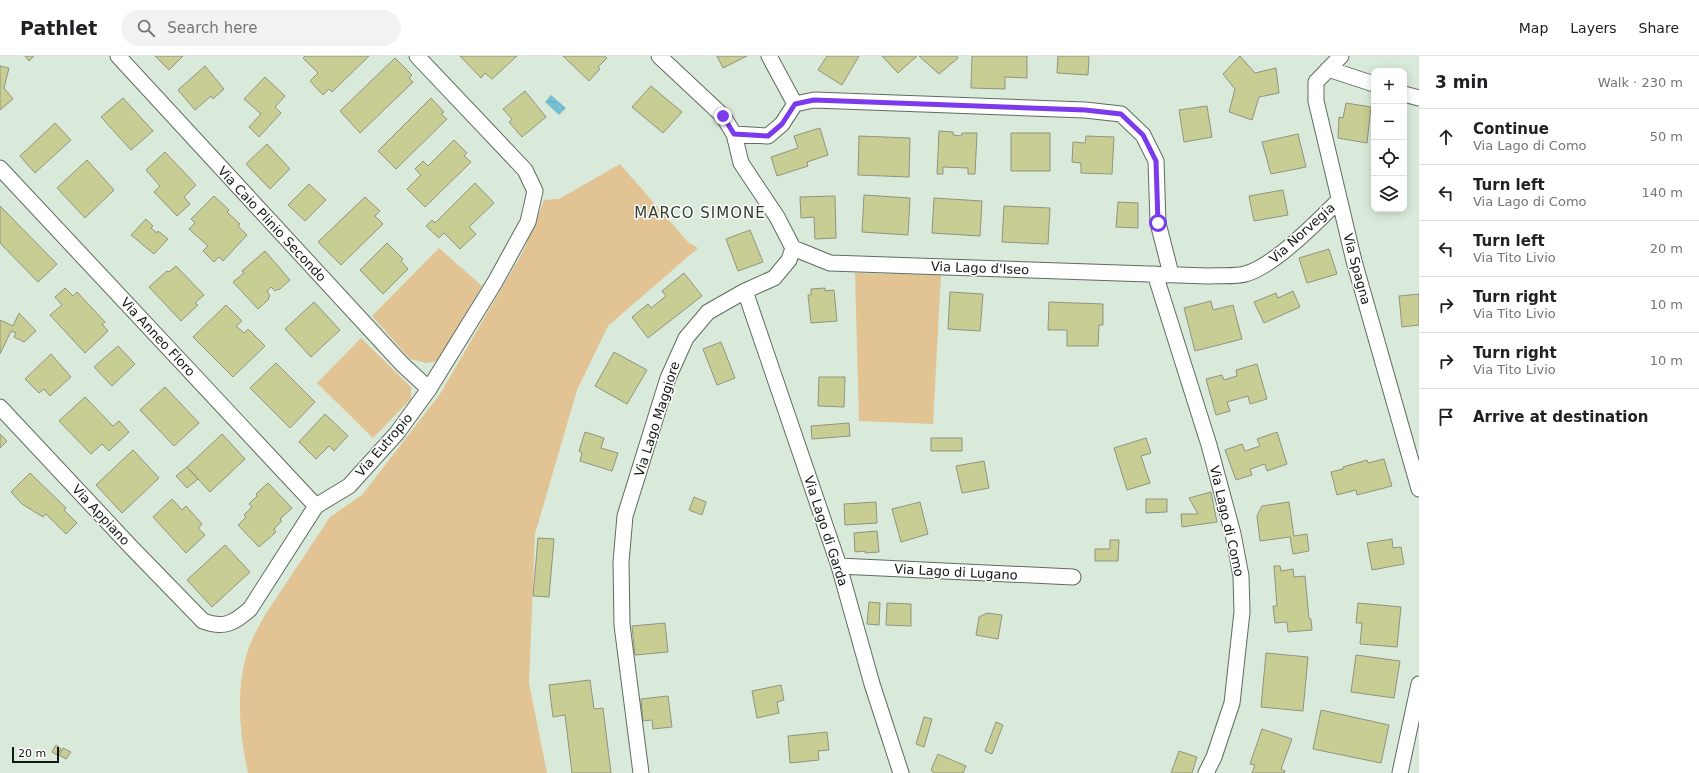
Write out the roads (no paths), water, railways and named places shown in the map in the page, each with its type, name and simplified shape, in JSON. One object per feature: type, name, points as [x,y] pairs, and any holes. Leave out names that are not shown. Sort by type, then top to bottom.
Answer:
[{"type":"street","name":"Via Caio Plinio Secondo","points":[[118,56],[402,364],[429,389]]},
{"type":"street","name":"Via Eutropio","points":[[203,621],[220,625],[237,619],[250,609],[316,506],[349,486],[397,433],[429,389],[495,282],[528,222],[535,191],[525,170],[418,56]]},
{"type":"street","points":[[659,56],[723,116],[734,134],[741,163],[777,217],[793,248]]},
{"type":"street","points":[[769,56],[795,104]]},
{"type":"street","name":"Via Spagna","points":[[1341,56],[1316,82],[1316,101],[1354,261],[1419,489]]},
{"type":"street","points":[[1328,69],[1371,83]]},
{"type":"street","points":[[1407,95],[1419,98]]},
{"type":"street","points":[[734,134],[768,136],[782,124],[795,104],[814,100],[1085,110],[1121,114],[1143,135],[1156,161],[1158,223],[1171,274]]},
{"type":"street","name":"Via Anneo Floro","points":[[0,168],[316,506]]},
{"type":"street","name":"Via Norvegia","points":[[1171,274],[1244,275],[1267,264],[1316,223],[1339,200]]},
{"type":"street","name":"Via Lago d'Iseo","points":[[793,248],[830,263],[1171,274]]},
{"type":"street","name":"Via Lago Maggiore","points":[[641,773],[622,625],[621,562],[625,516],[668,378],[686,338],[708,312],[745,291],[774,278],[789,260],[793,248]]},
{"type":"street","name":"Via Lago di Como","points":[[1155,274],[1209,445],[1233,534],[1241,576],[1242,612],[1232,703],[1214,756],[1206,773]]},
{"type":"street","name":"Via Lago di Garda","points":[[745,291],[839,566],[872,684],[901,773]]},
{"type":"street","name":"Via Appiano","points":[[0,407],[203,621]]},
{"type":"street","name":"Via Lago di Lugano","points":[[839,566],[1073,577]]},
{"type":"street","points":[[1400,773],[1419,684]]},
{"type":"water","points":[[551,95],[566,108],[559,115],[545,102]]},
{"type":"district","name":"MARCO SIMONE","points":[[700,213]]}]
